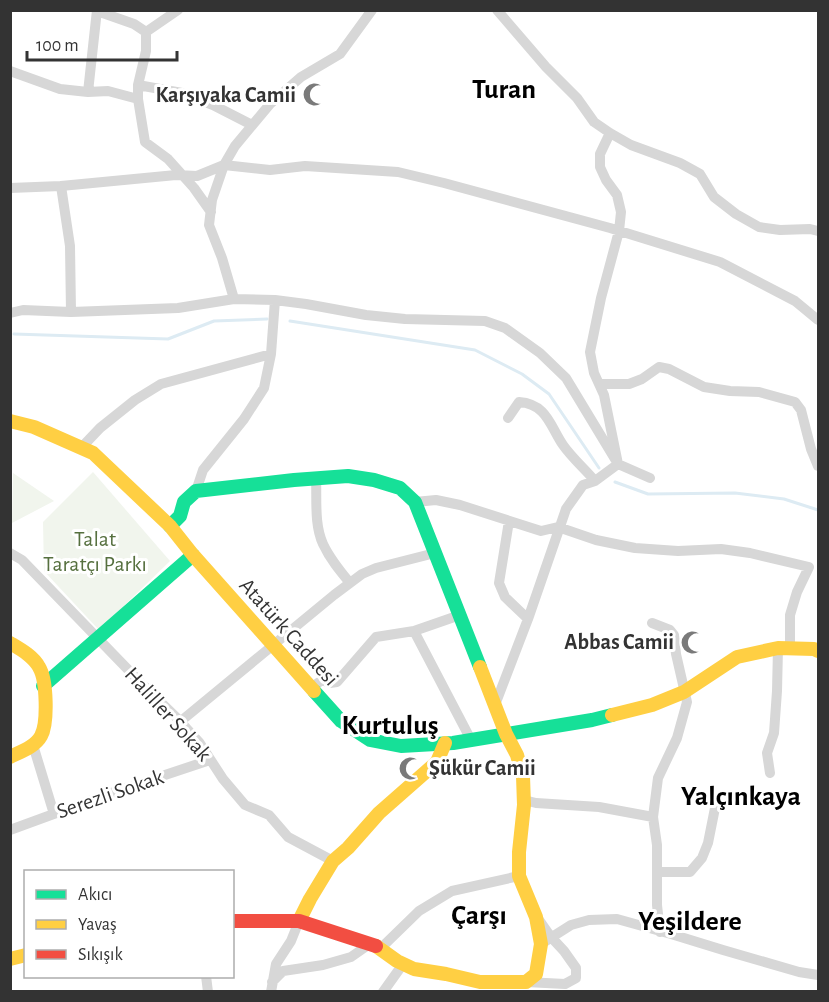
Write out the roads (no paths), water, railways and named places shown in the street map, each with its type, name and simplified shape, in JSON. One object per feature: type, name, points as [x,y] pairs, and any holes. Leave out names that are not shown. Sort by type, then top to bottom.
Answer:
[{"type":"street","points":[[146,32],[178,10]]},
{"type":"street","points":[[234,299],[209,225],[212,200],[224,165],[235,146],[270,104],[301,77],[340,54],[372,10]]},
{"type":"street","points":[[497,10],[546,67],[577,98],[594,122],[610,133],[631,145],[700,174],[714,197],[736,214],[759,227],[819,231]]},
{"type":"street","points":[[88,92],[97,11],[134,24],[146,32]]},
{"type":"street","points":[[146,32],[146,51],[138,85],[145,142],[168,159],[194,188],[211,212]]},
{"type":"street","points":[[10,70],[60,89],[88,92],[108,91],[138,99]]},
{"type":"street","points":[[138,85],[182,93],[213,105],[252,125]]},
{"type":"street","points":[[610,133],[600,154],[600,167],[617,195],[621,212],[619,231],[601,298],[590,352],[594,374],[604,395],[618,464]]},
{"type":"street","points":[[10,188],[197,176],[224,165],[270,170],[305,166],[398,172],[619,231],[720,262],[795,302],[819,320]]},
{"type":"street","points":[[61,186],[70,246],[71,312]]},
{"type":"street","points":[[10,313],[23,310],[71,312],[178,308],[234,299],[275,300],[405,319],[485,321],[505,328],[540,353],[566,378],[618,464],[650,478]]},
{"type":"street","points":[[170,526],[180,516],[184,502],[196,491],[204,470],[244,419],[264,388],[271,354],[275,300]]},
{"type":"street","points":[[81,448],[100,428],[135,400],[161,384],[271,354]]},
{"type":"street","points":[[599,384],[629,384],[642,379],[659,367],[669,369],[704,387],[759,392],[795,402],[801,410],[810,449],[819,465]]},
{"type":"street","points":[[508,418],[519,402],[532,403],[548,417],[564,447],[595,481]]},
{"type":"street","name":"Atatürk Caddesi","points":[[10,421],[34,428],[93,453],[170,526],[193,555],[341,721],[370,740],[401,747],[471,740],[592,720],[652,705],[684,693],[737,657],[784,648],[819,651]]},
{"type":"street","points":[[495,705],[528,620],[566,508],[583,485],[595,481],[618,464]]},
{"type":"street","points":[[196,491],[348,476],[374,480],[400,488],[415,502],[495,705],[503,734],[517,754],[523,776],[524,800],[519,876],[546,940],[564,951],[576,968],[576,978],[565,984],[480,982],[414,969],[397,961],[376,946],[299,921],[234,921]]},
{"type":"street","points":[[316,478],[317,521],[322,543],[350,584]]},
{"type":"street","points":[[415,502],[436,500],[460,505],[541,531],[558,528],[596,540],[635,548],[678,551],[721,549],[750,553],[809,567],[797,592],[790,615],[777,691],[774,733],[767,753],[770,773]]},
{"type":"street","points":[[509,521],[499,583],[505,597],[528,620]]},
{"type":"street","points":[[180,721],[362,574],[435,552]]},
{"type":"street","name":"Haliller Sokak","points":[[10,553],[21,560],[180,721],[199,742],[223,779],[245,805],[269,815],[288,837],[333,861]]},
{"type":"street","points":[[43,686],[193,555]]},
{"type":"street","points":[[311,688],[322,680],[330,683],[337,682],[376,637],[414,631],[460,615]]},
{"type":"street","points":[[652,623],[670,630],[674,635],[687,702],[677,738],[658,778],[652,817],[657,845],[657,906],[660,932]]},
{"type":"street","points":[[414,631],[471,740]]},
{"type":"street","points":[[10,643],[40,668],[45,699],[42,734],[33,745],[10,757]]},
{"type":"street","points":[[272,987],[276,964],[291,941],[310,899],[333,861],[348,848],[379,813],[437,762],[445,743]]},
{"type":"street","points":[[33,745],[54,814]]},
{"type":"street","name":"Serezli Sokak","points":[[10,830],[210,760]]},
{"type":"street","points":[[524,800],[536,803],[599,807],[652,817]]},
{"type":"street","points":[[658,872],[690,872],[702,858],[708,843],[716,803]]},
{"type":"street","points":[[272,987],[283,970],[323,965],[351,957],[376,946],[419,911],[452,891],[519,876]]},
{"type":"street","points":[[526,982],[536,974],[546,940],[571,925],[589,920],[617,919],[799,972],[819,975]]},
{"type":"street","points":[[383,992],[404,964]]},
{"type":"waterway","points":[[14,334],[168,339],[214,321],[267,319]]},
{"type":"waterway","points":[[290,321],[475,350],[522,374],[549,394],[599,468]]},
{"type":"waterway","points":[[615,482],[648,494],[735,493],[784,499],[818,510]]},
{"type":"place","name":"Karşıyaka Camii","points":[[314,95]]},
{"type":"place","name":"Abbas Camii","points":[[692,642]]},
{"type":"place","name":"Şükür Camii","points":[[411,768]]},
{"type":"district","name":"Turan","points":[[504,90]]},
{"type":"district","name":"Kurtuluş","points":[[390,726]]},
{"type":"district","name":"Yalçınkaya","points":[[741,797]]},
{"type":"district","name":"Çarşı","points":[[479,916]]},
{"type":"district","name":"Yeşildere","points":[[690,922]]},
{"type":"park label","name":"Talat Taratçı Parkı","points":[[95,552]]}]
